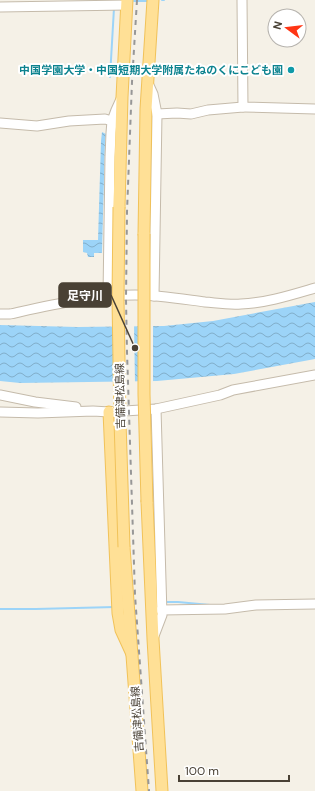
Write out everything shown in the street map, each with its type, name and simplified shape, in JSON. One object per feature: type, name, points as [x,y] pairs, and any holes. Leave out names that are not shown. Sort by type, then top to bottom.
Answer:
[{"type":"main road","name":"吉備津松島線","points":[[153,0],[146,110],[144,378],[152,639],[162,791]]},
{"type":"main road","name":"吉備津松島線","points":[[120,4],[122,98],[118,314],[120,414],[124,547],[142,791]]},
{"type":"main road","points":[[109,412],[118,613],[122,630],[132,654]]},
{"type":"street","points":[[242,0],[243,107]]},
{"type":"street","points":[[0,7],[120,4]]},
{"type":"street","points":[[148,83],[153,94],[157,114],[154,296]]},
{"type":"street","points":[[108,296],[112,121],[122,98]]},
{"type":"street","points":[[157,114],[192,114],[208,110],[243,107],[315,109]]},
{"type":"street","points":[[0,124],[37,126],[70,121],[105,119],[112,121]]},
{"type":"street","points":[[0,314],[10,314],[78,300],[108,296],[154,296],[216,303],[240,304],[264,302],[315,288]]},
{"type":"street","points":[[0,412],[109,412],[156,409],[220,395],[232,390],[315,375]]},
{"type":"street","points":[[0,395],[35,402],[76,406],[93,411]]},
{"type":"street","points":[[152,639],[162,615],[156,409]]},
{"type":"street","points":[[162,610],[226,609],[256,605],[315,604]]},
{"type":"water","points":[[102,132],[106,134],[102,253],[94,253],[94,257],[88,257],[87,253],[83,252],[83,240],[98,240]]},
{"type":"water","points":[[315,302],[315,359],[234,374],[157,381],[20,383],[0,381],[0,325],[77,327],[164,326],[213,321]]},
{"type":"pier","points":[[153,324],[153,383],[140,383],[140,325]]},
{"type":"pier","points":[[124,325],[134,325],[135,383],[125,383]]},
{"type":"waterway","points":[[134,1],[148,1]]},
{"type":"waterway","points":[[110,77],[114,8]]},
{"type":"waterway","points":[[167,602],[210,605]]},
{"type":"waterway","points":[[0,609],[115,607]]},
{"type":"railway","points":[[137,0],[127,212],[126,299],[135,595],[149,791]]},
{"type":"place","name":"中国学園大学・中国短期大学附属たねのくにこども園","points":[[291,70]]},
{"type":"place","name":"足守川","points":[[135,348]]}]
